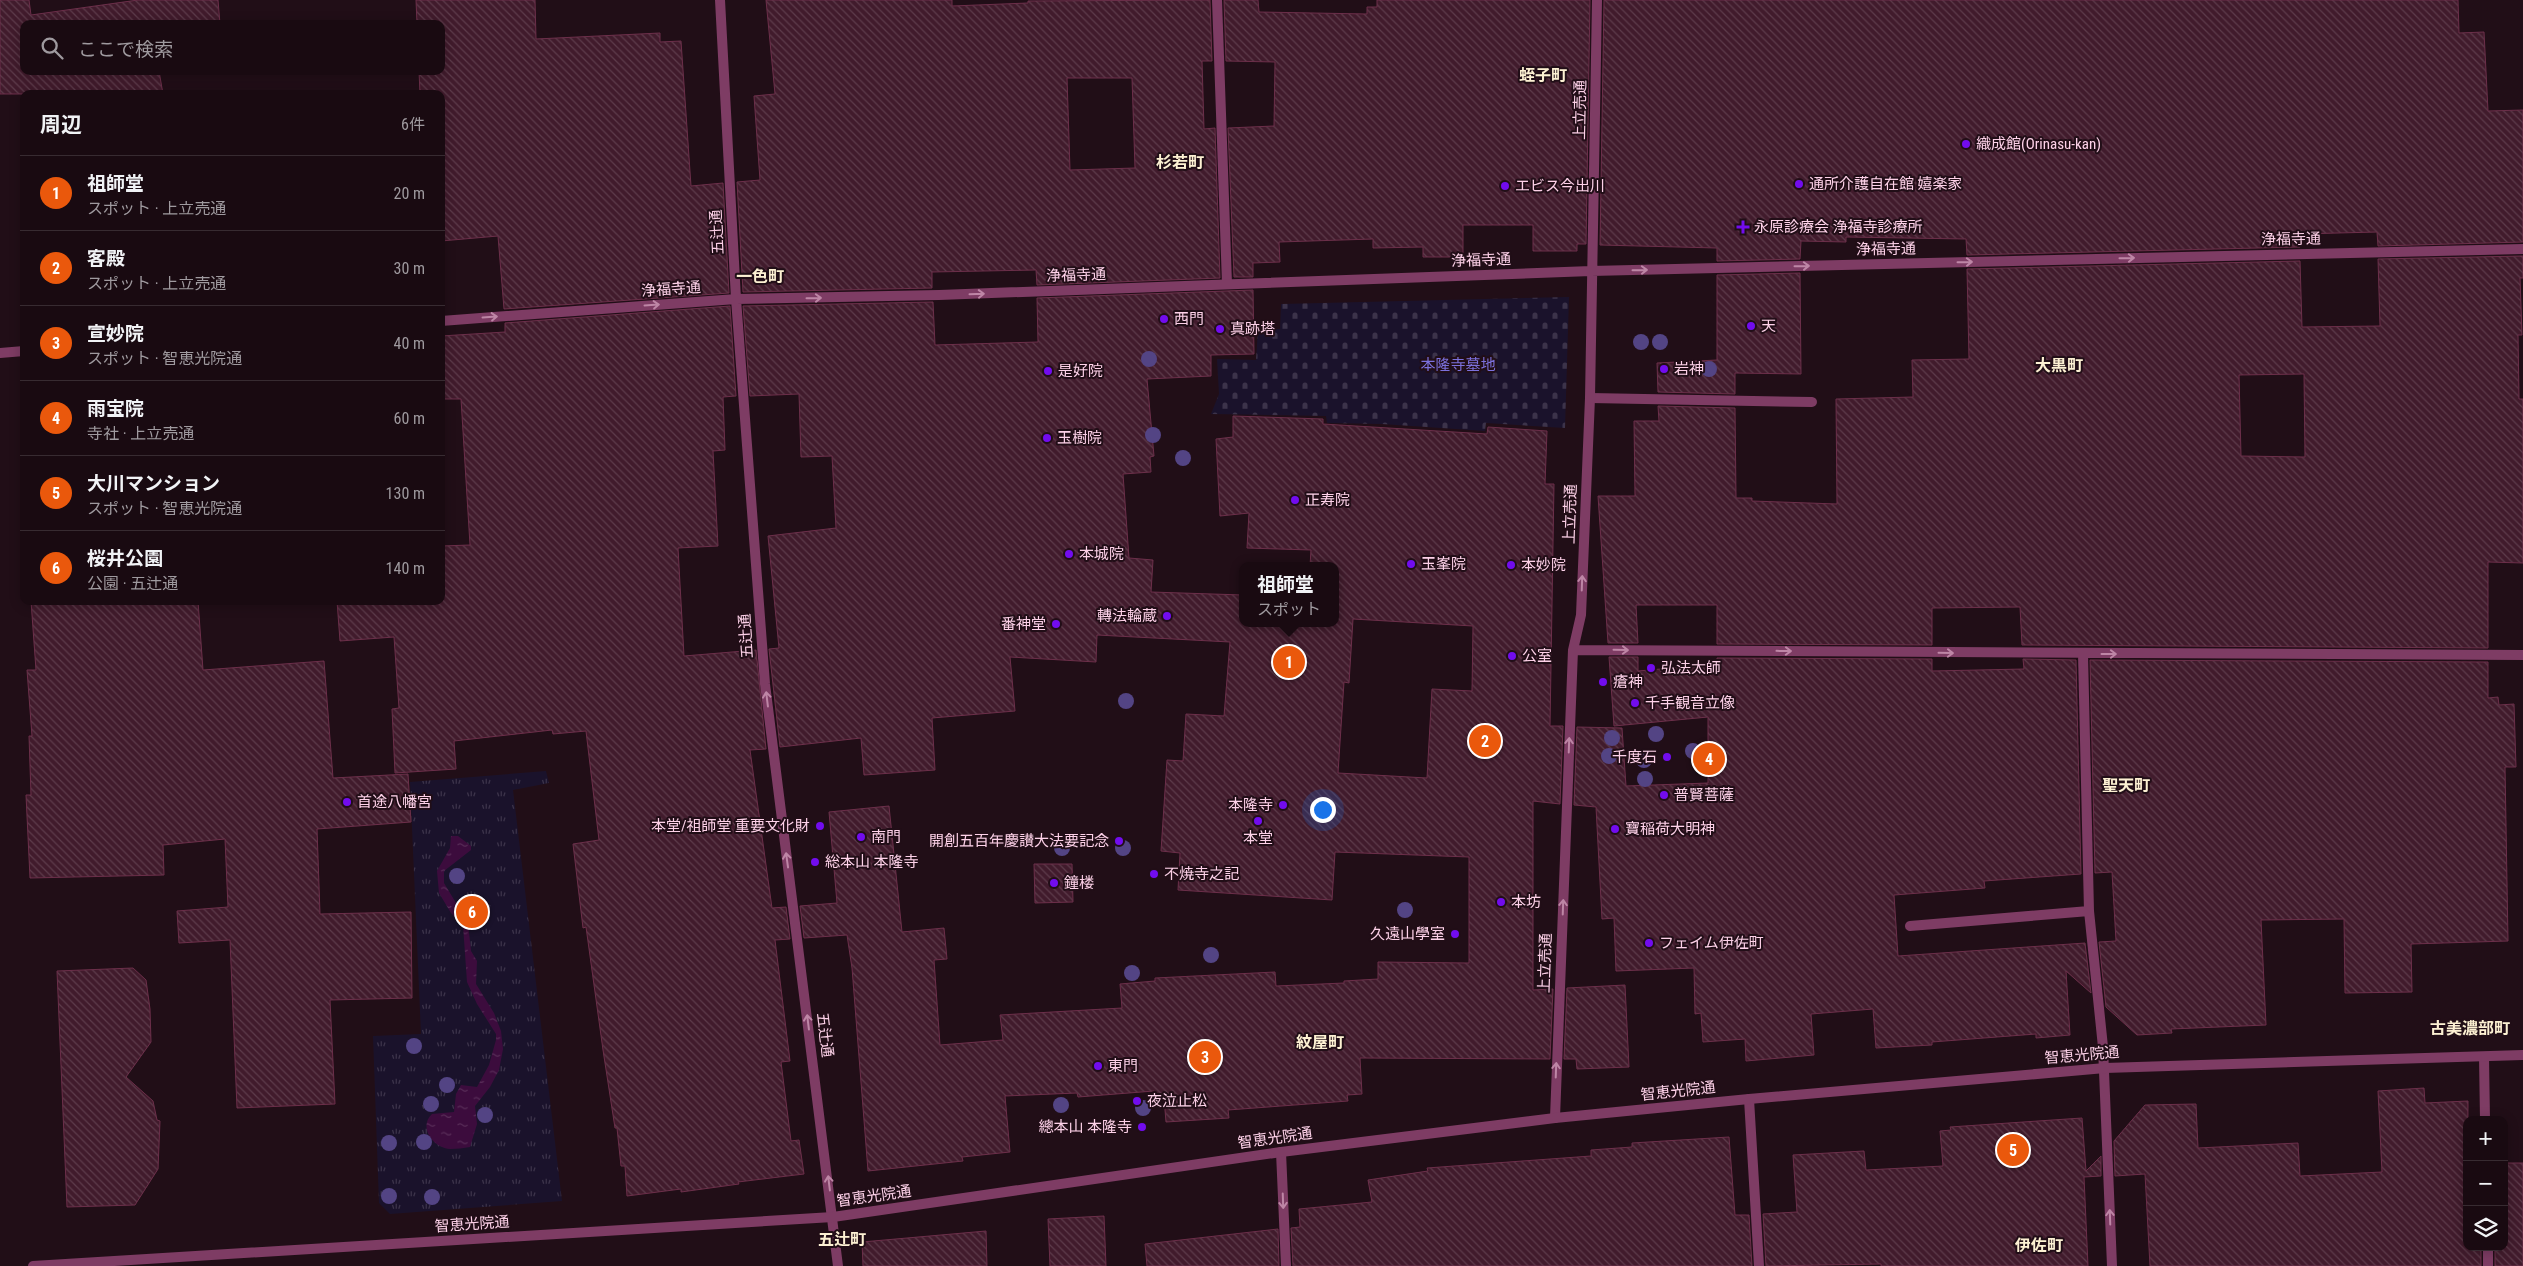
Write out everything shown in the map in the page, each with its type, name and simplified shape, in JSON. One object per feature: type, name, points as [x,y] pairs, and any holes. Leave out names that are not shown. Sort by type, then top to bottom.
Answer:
[{"type":"street","name":"五辻通","points":[[720,0],[736,299],[765,684],[838,1266]]},
{"type":"street","points":[[1217,0],[1227,284]]},
{"type":"street","name":"上立売通","points":[[1555,1118],[1573,650],[1581,615],[1590,398],[1597,0]]},
{"type":"street","name":"浄福寺通","points":[[445,321],[736,299],[939,295],[1591,271],[2523,249]]},
{"type":"street","points":[[0,353],[20,351]]},
{"type":"street","points":[[1590,398],[1812,402]]},
{"type":"street","points":[[1573,650],[2523,655]]},
{"type":"street","points":[[2083,654],[2089,912],[2105,1068],[2112,1266]]},
{"type":"street","points":[[1910,926],[2089,912]]},
{"type":"street","name":"智恵光院通","points":[[33,1266],[833,1217],[1282,1152],[1555,1118],[2105,1068],[2523,1055]]},
{"type":"street","points":[[2484,1057],[2485,1116]]},
{"type":"street","points":[[1749,1099],[1759,1266]]},
{"type":"street","points":[[1282,1152],[1286,1266]]},
{"type":"street","points":[[2488,1251],[2488,1266]]},
{"type":"green space","name":"本隆寺墓地","points":[[1569,297],[1565,428],[1486,423],[1485,431],[1382,424],[1327,423],[1326,416],[1211,414],[1219,394],[1217,359],[1256,360],[1258,329],[1280,329],[1281,304]]},
{"type":"green space","points":[[546,771],[549,783],[513,790],[562,1201],[390,1214],[379,1203],[373,1036],[421,1034],[410,782]]},
{"type":"water","points":[[451,836],[458,836],[471,846],[471,850],[444,871],[444,883],[468,923],[471,951],[477,961],[476,984],[494,1013],[501,1031],[503,1049],[499,1070],[490,1087],[475,1106],[477,1124],[470,1147],[450,1149],[438,1145],[429,1136],[427,1131],[428,1119],[432,1114],[454,1112],[456,1094],[461,1085],[477,1087],[489,1065],[496,1040],[496,1034],[477,1004],[467,982],[463,925],[451,913],[439,893],[437,871],[450,848]]},
{"type":"building","points":[[0,0],[29,0],[31,15],[138,0],[218,0],[220,20],[20,20],[20,75],[160,75],[162,90],[20,90],[20,94],[0,94]]},
{"type":"building","points":[[416,0],[535,0],[536,39],[660,33],[660,42],[681,41],[691,186],[723,183],[729,293],[504,309],[498,236],[445,241],[445,90],[420,90],[419,75],[445,75],[445,20],[417,20]]},
{"type":"building","points":[[766,0],[952,0],[952,6],[1028,3],[1028,1],[1210,0],[1212,61],[1202,61],[1204,129],[1215,128],[1220,278],[1037,285],[1036,270],[932,272],[932,288],[743,292],[737,182],[760,180],[754,96],[775,94]],"holes":[[[1067,78],[1132,78],[1135,168],[1070,170]]]},
{"type":"building","points":[[1224,0],[1258,0],[1259,12],[1367,14],[1367,7],[1377,7],[1377,0],[1590,0],[1586,244],[1577,244],[1577,251],[1533,251],[1533,225],[1463,225],[1463,257],[1423,257],[1423,247],[1373,248],[1373,239],[1279,242],[1280,262],[1253,263],[1253,277],[1234,277],[1228,128],[1274,126],[1275,62],[1226,61]]},
{"type":"building","points":[[1604,0],[2458,0],[2459,33],[2484,32],[2488,111],[2523,110],[2523,242],[2378,246],[2377,232],[2299,234],[2300,247],[1967,255],[1966,239],[1846,237],[1846,242],[1801,241],[1800,259],[1717,261],[1717,248],[1600,245]]},
{"type":"building","points":[[2523,256],[2523,278],[2520,278],[2522,335],[2518,335],[2519,399],[2523,399],[2523,563],[2488,562],[2488,648],[2022,645],[2020,607],[1932,608],[1932,645],[1717,644],[1717,605],[1636,605],[1638,643],[1608,643],[1598,496],[1635,496],[1634,421],[1659,421],[1658,406],[1735,408],[1736,498],[1752,498],[1752,501],[1837,504],[1836,399],[1913,397],[1912,360],[1969,359],[1967,269],[2300,261],[2302,327],[2380,326],[2378,259]],"holes":[[[2304,374],[2305,457],[2241,456],[2239,375]]]},
{"type":"building","points":[[1800,273],[1801,374],[1735,373],[1735,394],[1658,392],[1657,363],[1717,360],[1717,275]]},
{"type":"building","points":[[1253,290],[1254,354],[1211,355],[1211,376],[1147,379],[1154,456],[1150,457],[1151,472],[1123,474],[1129,558],[1153,560],[1151,592],[1239,595],[1239,627],[1339,627],[1339,562],[1310,562],[1311,550],[1247,548],[1249,513],[1220,516],[1216,439],[1233,437],[1233,416],[1323,419],[1323,424],[1487,434],[1488,427],[1547,431],[1545,484],[1554,484],[1550,726],[1563,726],[1560,804],[1533,801],[1533,990],[1553,989],[1550,1059],[1360,1058],[1362,1094],[1347,1095],[1348,1101],[1228,1110],[1229,1118],[1166,1122],[1164,1098],[1155,1099],[1154,1091],[1078,1097],[1077,1093],[1005,1096],[1010,1152],[962,1157],[963,1161],[868,1171],[852,968],[847,935],[804,938],[800,906],[837,903],[829,812],[889,806],[902,932],[944,928],[947,959],[934,960],[940,1045],[1003,1040],[1000,1015],[1122,1008],[1120,984],[1155,981],[1155,978],[1275,972],[1276,986],[1344,983],[1344,981],[1378,979],[1378,962],[1469,963],[1469,857],[1335,852],[1332,900],[1178,890],[1180,853],[1161,851],[1167,760],[1183,761],[1186,714],[1224,716],[1230,642],[1097,635],[1096,662],[1010,657],[1015,711],[932,718],[935,770],[864,775],[861,738],[780,747],[769,649],[779,648],[768,536],[836,528],[832,456],[801,457],[799,394],[750,396],[743,306],[933,302],[935,345],[1038,342],[1037,298]],"holes":[[[1353,619],[1473,626],[1472,691],[1432,689],[1427,778],[1338,773],[1344,682],[1349,683]]]},
{"type":"building","points":[[730,306],[736,396],[723,397],[725,450],[713,451],[718,546],[678,548],[684,656],[756,650],[766,749],[750,750],[772,908],[786,907],[790,939],[775,940],[790,1061],[781,1062],[791,1141],[799,1140],[804,1174],[738,1182],[739,1184],[681,1192],[681,1189],[627,1196],[625,1166],[621,1166],[617,1128],[615,1128],[586,927],[583,928],[573,844],[599,840],[586,731],[553,734],[552,730],[454,741],[456,769],[395,773],[392,709],[399,708],[394,637],[340,641],[337,605],[445,605],[445,546],[470,545],[461,399],[445,399],[445,336],[505,332],[505,323]]},
{"type":"building","points":[[31,605],[198,605],[203,670],[324,661],[333,778],[408,774],[411,822],[317,829],[320,914],[411,912],[412,998],[330,1000],[335,1104],[237,1108],[230,940],[179,943],[177,911],[228,907],[225,839],[163,845],[164,875],[30,878],[26,795],[31,795],[29,736],[32,736],[27,670],[36,670]]},
{"type":"building","points":[[1609,657],[1638,657],[1638,671],[1717,664],[1717,658],[1932,659],[1932,671],[2024,669],[2023,659],[2076,660],[2081,874],[1984,881],[1985,888],[1894,895],[1898,956],[2085,943],[2091,993],[2066,971],[2070,1035],[2036,1038],[2036,1034],[1932,1042],[1932,1045],[1876,1048],[1873,1009],[1811,1014],[1814,1055],[1746,1061],[1745,1039],[1703,1042],[1701,1013],[1695,1014],[1694,968],[1616,971],[1614,918],[1602,919],[1596,807],[1574,805],[1577,727],[1622,728],[1626,786],[1708,783],[1708,717],[1614,726]]},
{"type":"building","points":[[2090,660],[2488,662],[2488,698],[2498,697],[2499,705],[2514,704],[2516,767],[2505,767],[2508,941],[2411,944],[2412,992],[2345,993],[2344,919],[2261,920],[2266,1025],[2171,1029],[2172,1033],[2137,1035],[2106,1007],[2099,942],[2116,941],[2112,872],[2095,873]]},
{"type":"building","name":"鐘楼","points":[[1034,864],[1072,864],[1073,902],[1035,903]]},
{"type":"building","points":[[133,968],[146,980],[150,1009],[151,1042],[126,1077],[153,1101],[157,1120],[160,1121],[158,1169],[135,1205],[67,1207],[57,971]]},
{"type":"building","points":[[1625,985],[1629,1067],[1577,1069],[1576,1059],[1564,1059],[1567,988]]},
{"type":"building","points":[[2424,1088],[2425,1103],[2468,1101],[2468,1116],[2463,1116],[2463,1251],[2481,1251],[2481,1266],[2150,1266],[2145,1174],[2115,1176],[2114,1141],[2145,1105],[2196,1104],[2198,1148],[2298,1143],[2300,1176],[2382,1172],[2378,1091]]},
{"type":"building","points":[[2082,1118],[2086,1171],[2101,1156],[2101,1176],[2084,1177],[2088,1266],[1881,1266],[1881,1264],[1766,1266],[1763,1214],[1797,1212],[1793,1155],[1864,1151],[1866,1170],[1943,1166],[1940,1131],[1951,1130],[1950,1127]]},
{"type":"building","points":[[1729,1137],[1735,1215],[1749,1215],[1752,1266],[1293,1266],[1291,1228],[1300,1227],[1299,1209],[1372,1202],[1368,1180],[1428,1171],[1427,1168],[1591,1156],[1591,1150],[1632,1147],[1632,1143]]},
{"type":"building","points":[[2508,1163],[2523,1163],[2523,1266],[2495,1266],[2495,1251],[2508,1251]]},
{"type":"building","points":[[1104,1216],[1106,1266],[1050,1266],[1048,1219]]},
{"type":"building","points":[[1278,1229],[1279,1266],[1147,1266],[1145,1244]]},
{"type":"building","points":[[986,1231],[987,1266],[863,1266],[862,1242]]},
{"type":"place","name":"織成館(Orinasu-kan)","points":[[1966,144]]},
{"type":"place","name":"通所介護自在館 嬉楽家","points":[[1799,184]]},
{"type":"place","name":"エビス今出川","points":[[1505,186]]},
{"type":"place","name":"永原診療会 浄福寺診療所","points":[[1743,227]]},
{"type":"place","name":"西門","points":[[1164,319]]},
{"type":"place","name":"天","points":[[1751,326]]},
{"type":"place","name":"真跡塔","points":[[1220,329]]},
{"type":"place","name":"岩神","points":[[1664,369]]},
{"type":"place","name":"是好院","points":[[1048,371]]},
{"type":"place","name":"玉樹院","points":[[1047,438]]},
{"type":"place","name":"正寿院","points":[[1295,500]]},
{"type":"place","name":"本城院","points":[[1069,554]]},
{"type":"place","name":"玉峯院","points":[[1411,564]]},
{"type":"place","name":"本妙院","points":[[1511,565]]},
{"type":"place","name":"轉法輪蔵","points":[[1167,616]]},
{"type":"place","name":"番神堂","points":[[1056,624]]},
{"type":"place","name":"公室","points":[[1512,656]]},
{"type":"place","name":"祖師堂","points":[[1289,662]]},
{"type":"place","name":"弘法太師","points":[[1651,668]]},
{"type":"place","name":"瘡神","points":[[1603,682]]},
{"type":"place","name":"千手観音立像","points":[[1635,703]]},
{"type":"place","name":"客殿","points":[[1485,741]]},
{"type":"place","name":"千度石","points":[[1667,757]]},
{"type":"place","name":"雨宝院","points":[[1709,759]]},
{"type":"place","name":"普賢菩薩","points":[[1664,795]]},
{"type":"place","name":"首途八幡宮","points":[[347,802]]},
{"type":"place","name":"本隆寺","points":[[1283,805]]},
{"type":"place","name":"本堂","points":[[1258,821]]},
{"type":"place","name":"本堂/祖師堂 重要文化財","points":[[820,826]]},
{"type":"place","name":"寶稲荷大明神","points":[[1615,829]]},
{"type":"place","name":"南門","points":[[861,837]]},
{"type":"place","name":"開創五百年慶讃大法要記念","points":[[1119,841]]},
{"type":"place","name":"総本山 本隆寺","points":[[815,862]]},
{"type":"place","name":"不焼寺之記","points":[[1154,874]]},
{"type":"place","name":"鐘楼","points":[[1054,883]]},
{"type":"place","name":"本坊","points":[[1501,902]]},
{"type":"place","name":"桜井公園","points":[[472,912]]},
{"type":"place","name":"久遠山學室","points":[[1455,934]]},
{"type":"place","name":"フェイム伊佐町","points":[[1649,943]]},
{"type":"place","name":"宣妙院","points":[[1205,1057]]},
{"type":"place","name":"東門","points":[[1098,1066]]},
{"type":"place","name":"夜泣止松","points":[[1137,1101]]},
{"type":"place","name":"總本山 本隆寺","points":[[1142,1127]]},
{"type":"place","name":"大川マンション","points":[[2013,1150]]},
{"type":"district","name":"蛭子町","points":[[1543,75]]},
{"type":"district","name":"杉若町","points":[[1180,162]]},
{"type":"district","name":"一色町","points":[[760,276]]},
{"type":"district","name":"大黒町","points":[[2059,365]]},
{"type":"district","name":"聖天町","points":[[2126,785]]},
{"type":"district","name":"古美濃部町","points":[[2470,1028]]},
{"type":"district","name":"紋屋町","points":[[1320,1042]]},
{"type":"district","name":"五辻町","points":[[842,1239]]},
{"type":"district","name":"伊佐町","points":[[2039,1245]]}]
